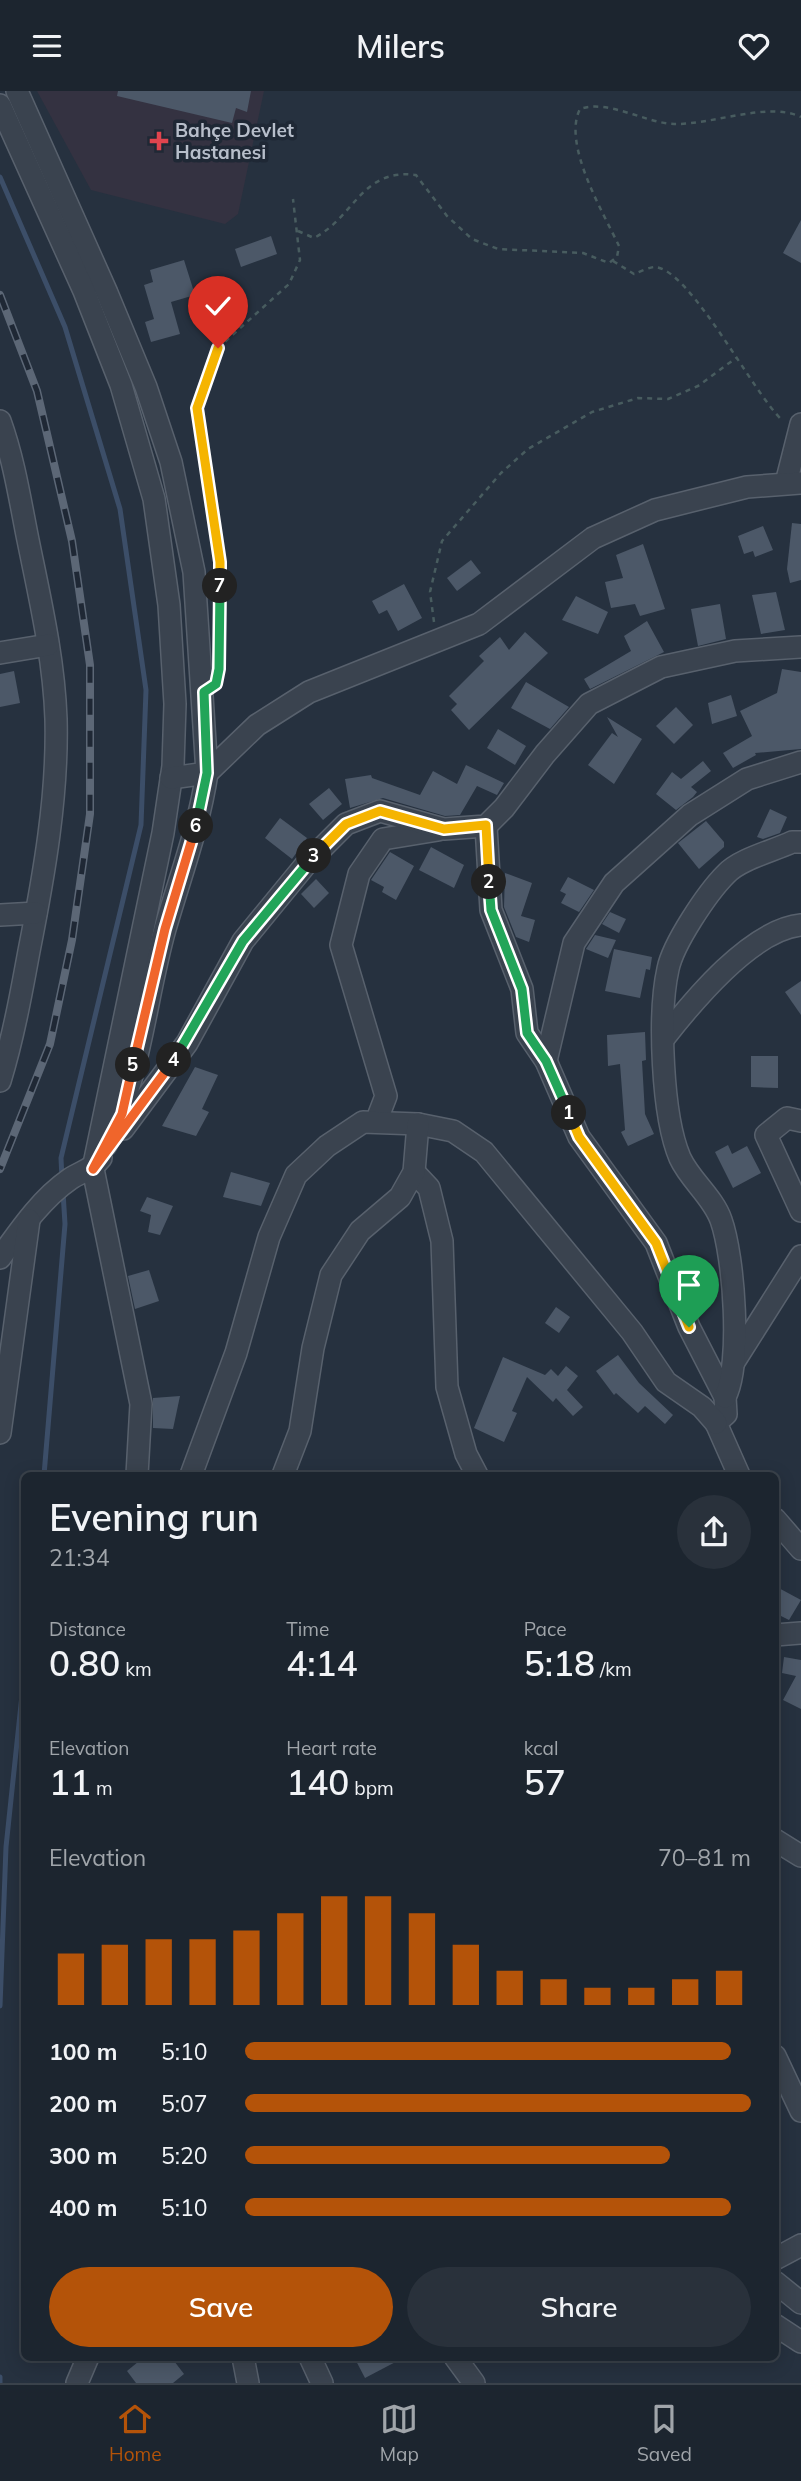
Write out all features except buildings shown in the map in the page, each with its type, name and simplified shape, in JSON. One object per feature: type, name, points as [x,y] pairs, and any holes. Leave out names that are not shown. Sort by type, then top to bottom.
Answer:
[{"type":"street","points":[[17,91],[146,387],[171,462],[194,572],[207,773],[203,800],[165,929],[122,1114],[93,1169]]},
{"type":"street","points":[[0,105],[84,291],[121,385],[154,499],[169,605],[175,704],[171,778],[158,858],[93,1169],[141,1404],[137,1472]]},
{"type":"street","points":[[0,421],[9,447],[10,502],[48,645],[56,719],[52,801],[36,913],[11,1046],[0,1081]]},
{"type":"street","points":[[171,778],[207,773],[257,725],[309,692],[479,624],[593,538],[655,510],[747,487],[794,483],[800,429]]},
{"type":"street","points":[[0,653],[48,645]]},
{"type":"street","points":[[376,1122],[386,1096],[341,944],[359,874],[383,839],[486,825],[504,808],[545,754],[589,704],[661,667],[735,651],[801,647]]},
{"type":"street","points":[[546,1061],[574,943],[614,883],[690,815],[747,779],[801,762]]},
{"type":"street","points":[[0,1258],[34,1213],[70,1179],[93,1169],[187,1043],[243,941],[307,863],[346,824],[380,811],[444,829]]},
{"type":"street","points":[[486,825],[491,910],[522,989],[527,1033],[546,1061],[579,1137],[656,1243],[689,1327],[725,1397],[726,1413],[716,1423]]},
{"type":"street","points":[[725,1397],[732,1383],[734,1362],[732,1259],[721,1217],[681,1159],[667,1119],[664,1038],[668,967],[693,916],[727,872],[792,842],[801,842]]},
{"type":"street","points":[[0,915],[36,913]]},
{"type":"street","points":[[664,1038],[705,987],[758,943],[801,925]]},
{"type":"street","points":[[801,1121],[787,1118],[766,1135],[801,1211]]},
{"type":"street","points":[[192,1472],[232,1364],[268,1237],[296,1175],[327,1146],[362,1122],[418,1124],[453,1131],[484,1152],[632,1332],[667,1382],[702,1407],[716,1423],[738,1472]]},
{"type":"street","points":[[284,1472],[300,1431],[313,1347],[331,1275],[360,1231],[400,1197],[414,1172],[418,1124]]},
{"type":"street","points":[[414,1172],[429,1188],[442,1241],[447,1387],[466,1454],[475,1472]]},
{"type":"street","points":[[0,1433],[34,1213]]},
{"type":"street","points":[[734,1362],[801,1256]]},
{"type":"street","points":[[779,1524],[801,1549]]},
{"type":"street","points":[[779,1635],[801,1633]]},
{"type":"street","points":[[779,1842],[801,1856]]},
{"type":"street","points":[[779,2064],[801,2111]]},
{"type":"street","points":[[779,2257],[801,2245]]},
{"type":"street","points":[[779,2285],[801,2303]]},
{"type":"street","points":[[779,2327],[801,2341]]},
{"type":"street","points":[[78,2383],[86,2361]]},
{"type":"street","points":[[244,2361],[248,2383]]},
{"type":"street","points":[[312,2361],[322,2383]]},
{"type":"street","points":[[458,2361],[474,2383]]},
{"type":"path","points":[[298,231],[314,238],[327,231],[367,187],[396,172],[415,175],[447,216],[472,239],[498,249],[583,253],[609,263],[617,257],[619,246],[578,153],[574,135],[580,109],[602,107],[671,124],[707,123],[788,111],[801,117]]},
{"type":"path","points":[[220,656],[220,562],[197,408],[218,348],[289,284],[299,260],[293,199]]},
{"type":"path","points":[[612,261],[634,274],[654,267],[668,272],[698,303],[776,415],[800,429]]},
{"type":"path","points":[[437,640],[430,592],[442,541],[501,473],[528,449],[592,412],[638,398],[668,399],[698,386],[736,358]]},
{"type":"shaded area","name":"Bahçe Devlet Hastanesi","points":[[37,91],[264,91],[238,214],[225,224],[91,190]]},
{"type":"waterway","points":[[0,177],[65,327],[120,509],[146,690],[141,825],[61,1158],[62,1179]]},
{"type":"waterway","points":[[44,1472],[65,1224],[63,1192]]},
{"type":"waterway","points":[[0,2006],[6,1847],[21,1704]]},
{"type":"waterway","points":[[0,2377],[0,2383]]},
{"type":"railway","points":[[0,295],[37,391],[72,541],[90,665],[90,814],[72,940],[50,1044],[0,1169]]},
{"type":"place","name":"Bahçe Devlet Hastanesi","points":[[159,141]]},
{"type":"route","points":[[218,348],[197,408],[220,562],[219,669],[216,684],[204,692],[207,773],[203,800],[165,929],[122,1114],[93,1169],[187,1043],[243,941],[307,863],[346,824],[380,811],[444,829],[486,825],[491,910],[522,989],[527,1033],[546,1061],[579,1137],[656,1243],[689,1327]]}]
